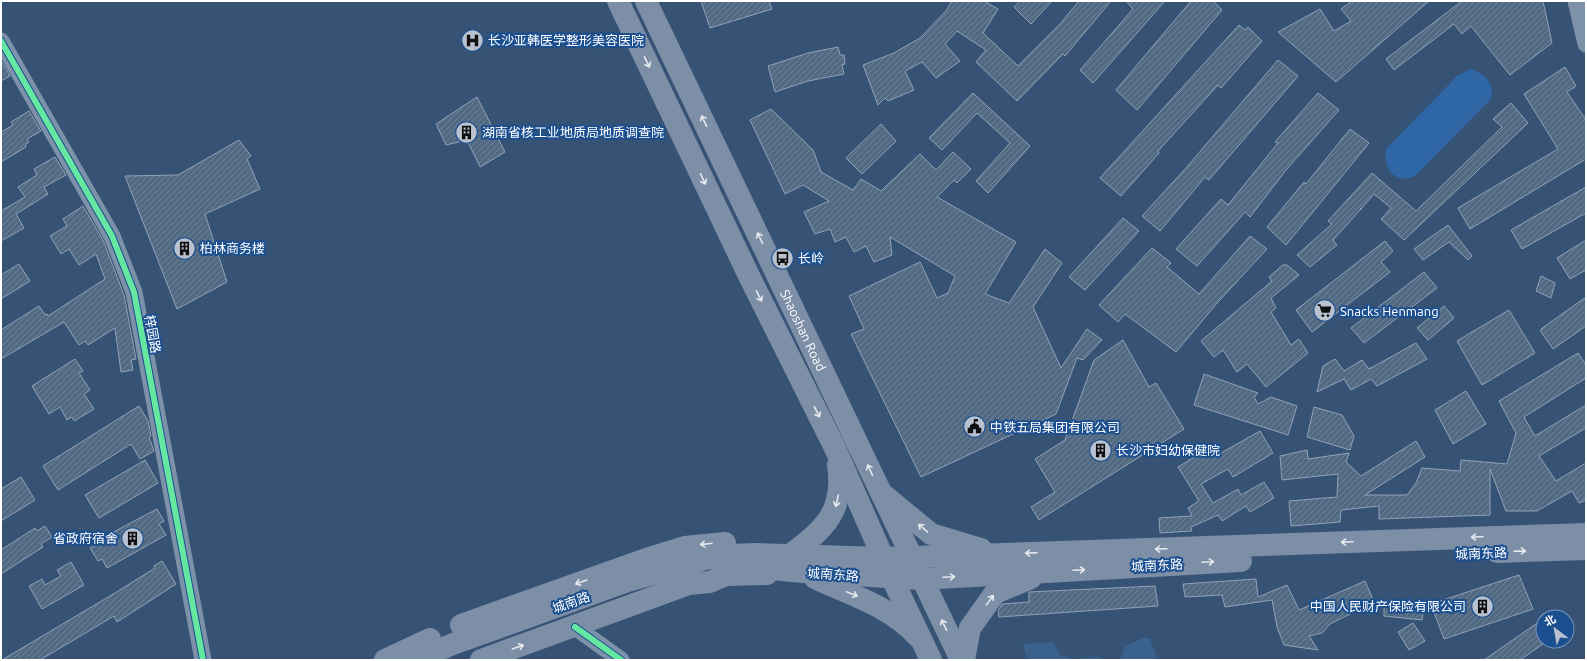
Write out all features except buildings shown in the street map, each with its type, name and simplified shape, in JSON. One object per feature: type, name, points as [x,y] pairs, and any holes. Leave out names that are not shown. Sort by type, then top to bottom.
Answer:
[{"type":"main road","name":"Shaoshan Road","points":[[618,1],[750,278],[835,448],[892,578],[927,651]]},
{"type":"main road","name":"Shaoshan Road","points":[[646,1],[911,557],[962,660]]},
{"type":"main road","points":[[481,660],[575,627],[689,584],[710,582],[726,575],[753,576],[792,563],[833,514],[837,502],[840,478],[835,448]]},
{"type":"main road","points":[[880,492],[931,534],[999,554]]},
{"type":"main road","name":"城南东路","points":[[792,563],[883,558],[1586,534]]},
{"type":"main road","points":[[386,660],[447,631],[639,561],[686,547],[714,543],[743,544],[792,563],[869,602],[896,619],[914,634],[927,651]]},
{"type":"main road","name":"城南东路","points":[[729,560],[792,563],[892,578],[922,579],[1271,559],[1586,549]]},
{"type":"main road","name":"城南路","points":[[416,660],[453,644],[628,581],[706,558],[729,560]]},
{"type":"main road","points":[[440,660],[521,629],[678,574],[729,560]]},
{"type":"main road","points":[[962,660],[970,628],[995,593],[1048,571]]},
{"type":"street","points":[[1576,1],[1586,44]]},
{"type":"street","name":"梓园路","points":[[1,41],[112,236],[134,292],[203,660]]},
{"type":"street","points":[[575,627],[621,660]]},
{"type":"shaded area","points":[[1470,69],[1484,76],[1490,84],[1492,93],[1491,99],[1415,176],[1401,178],[1396,176],[1388,168],[1386,162],[1386,149],[1457,76]]},
{"type":"shaded area","points":[[1143,638],[1150,638],[1157,660],[1120,660],[1125,646]]},
{"type":"shaded area","points":[[1053,642],[1060,655],[1073,659],[1100,657],[1103,660],[1029,660],[1026,656],[1023,644]]},
{"type":"cycle path","points":[[1,41],[112,236],[134,292],[203,660]]},
{"type":"cycle path","points":[[575,627],[621,660]]},
{"type":"place","name":"长沙亚韩医学整形美容医院","points":[[472,40]]},
{"type":"place","name":"湖南省核工业地质局地质调查院","points":[[467,132]]},
{"type":"place","name":"柏林商务楼","points":[[185,248]]},
{"type":"place","name":"长岭","points":[[782,258]]},
{"type":"place","name":"Snacks Henmang","points":[[1324,311]]},
{"type":"place","name":"中铁五局集团有限公司","points":[[975,427]]},
{"type":"place","name":"长沙市妇幼保健院","points":[[1101,450]]},
{"type":"place","name":"省政府宿舍","points":[[133,538]]},
{"type":"place","name":"中国人民财产保险有限公司","points":[[1482,606]]}]
